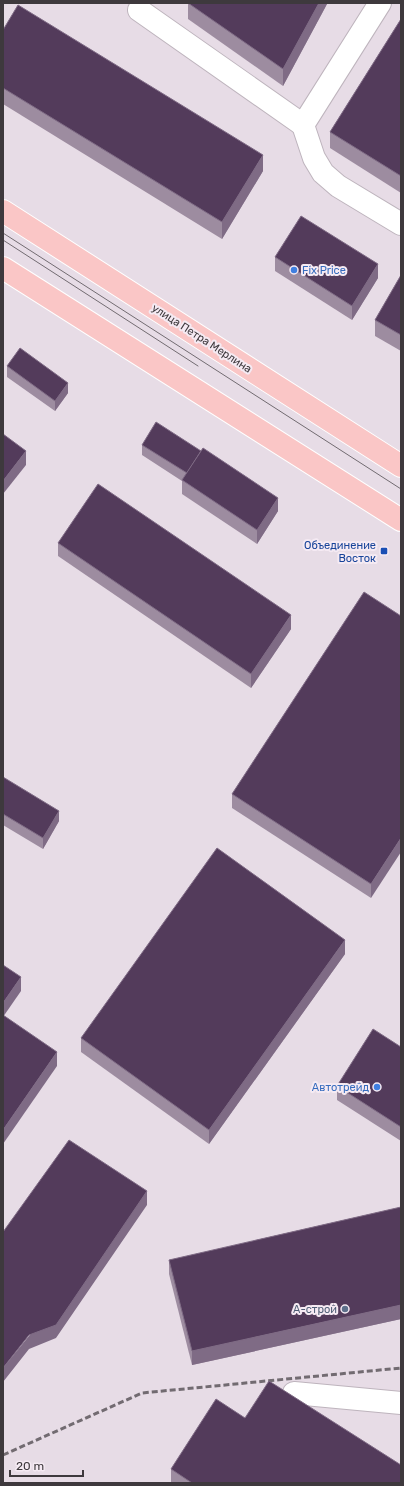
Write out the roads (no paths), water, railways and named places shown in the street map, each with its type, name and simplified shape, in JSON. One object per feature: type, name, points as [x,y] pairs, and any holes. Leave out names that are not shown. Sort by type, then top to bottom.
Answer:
[{"type":"main road","name":"улица Петра Мерлина","points":[[3,211],[401,466]]},
{"type":"main road","points":[[3,268],[401,520]]},
{"type":"lane","points":[[303,125],[380,3]]},
{"type":"lane","points":[[137,5],[303,125],[314,158],[323,173],[338,186],[401,224]]},
{"type":"lane","points":[[294,1393],[401,1403]]},
{"type":"tram line","points":[[3,233],[401,489]]},
{"type":"tram line","points":[[3,240],[198,366]]},
{"type":"railway","points":[[3,1455],[142,1393],[401,1368]]},
{"type":"place","name":"Fix Price","points":[[294,270]]},
{"type":"place","name":"Объединение Восток","points":[[384,551]]},
{"type":"place","name":"Автотрейд","points":[[377,1087]]},
{"type":"place","name":"А-строй","points":[[345,1309]]}]
